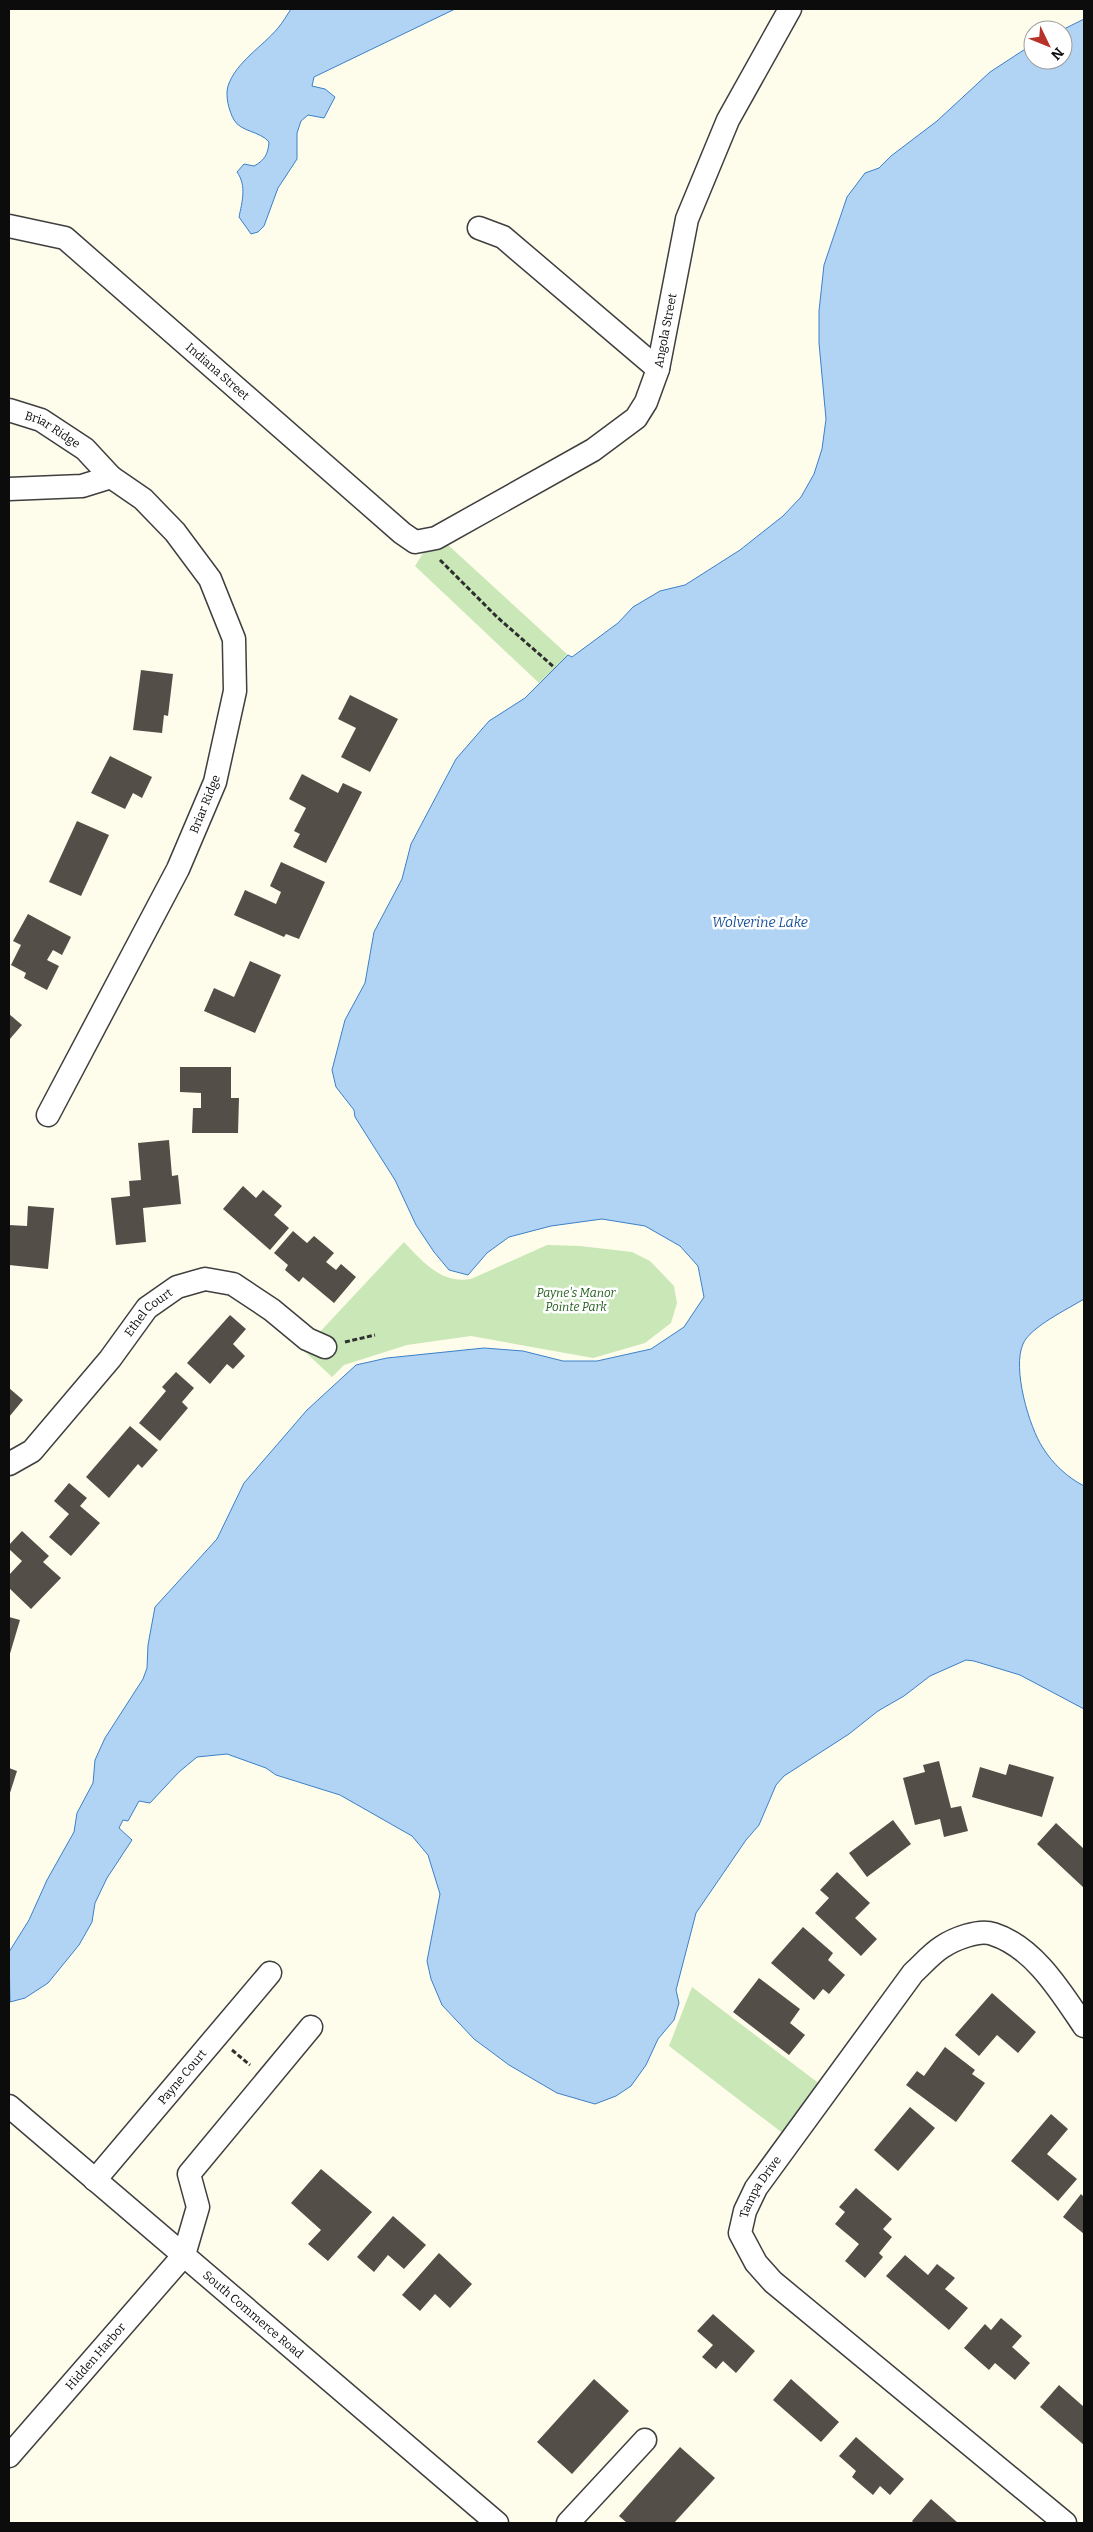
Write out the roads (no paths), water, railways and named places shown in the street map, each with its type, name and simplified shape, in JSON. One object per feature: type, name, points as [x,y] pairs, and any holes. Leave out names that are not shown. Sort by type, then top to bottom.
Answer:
[{"type":"street","name":"Angola Street","points":[[415,542],[436,538],[593,450],[636,418],[646,402],[658,369],[687,219],[728,120],[790,9]]},
{"type":"street","name":"Indiana Street","points":[[9,226],[65,238],[402,533],[415,542]]},
{"type":"street","points":[[479,228],[504,237],[658,369]]},
{"type":"street","name":"Briar Ridge","points":[[9,410],[41,420],[86,449],[111,477],[143,500],[175,532],[210,579],[234,639],[235,691],[216,782],[178,869],[48,1115]]},
{"type":"street","points":[[9,489],[82,486],[111,477]]},
{"type":"street","name":"Ethel Court","points":[[9,1464],[32,1451],[110,1359],[147,1308],[177,1287],[205,1279],[234,1284],[272,1310],[307,1339],[325,1347]]},
{"type":"street","name":"Tampa Drive","points":[[1065,2523],[773,2282],[756,2263],[740,2233],[745,2211],[756,2188],[913,1973],[940,1948],[969,1935],[991,1933],[1022,1949],[1064,1996],[1084,2026]]},
{"type":"street","name":"Payne Court","points":[[95,2180],[270,1973]]},
{"type":"street","points":[[184,2255],[198,2206],[189,2174],[311,2027]]},
{"type":"street","name":"South Commerce Road","points":[[9,2106],[497,2523]]},
{"type":"street","name":"Hidden Harbor","points":[[9,2456],[184,2255]]},
{"type":"street","points":[[568,2523],[644,2440]]},
{"type":"water","points":[[291,9],[455,9],[314,77],[312,86],[325,89],[335,97],[324,118],[308,115],[301,121],[297,133],[297,159],[278,188],[264,226],[258,232],[251,234],[239,217],[243,188],[237,172],[244,164],[254,166],[261,161],[267,153],[269,142],[265,138],[237,124],[229,108],[227,90],[237,69],[272,35]]},
{"type":"water","name":"Wolverine Lake","points":[[1084,19],[1084,1299],[1033,1331],[1023,1344],[1020,1354],[1020,1367],[1024,1397],[1032,1426],[1038,1438],[1056,1465],[1072,1479],[1084,1486],[1084,1709],[1020,1675],[966,1660],[930,1676],[904,1696],[878,1711],[849,1734],[784,1776],[776,1785],[759,1825],[746,1840],[696,1913],[676,1990],[679,2003],[674,2020],[658,2039],[646,2065],[631,2086],[616,2096],[595,2104],[557,2093],[509,2065],[474,2039],[442,2005],[431,1979],[427,1961],[440,1894],[428,1855],[412,1836],[340,1795],[276,1775],[266,1768],[227,1754],[197,1757],[179,1772],[150,1803],[139,1801],[128,1821],[123,1820],[119,1828],[132,1840],[107,1878],[95,1903],[92,1922],[79,1945],[48,1983],[25,1998],[10,2002],[9,1952],[29,1920],[47,1880],[74,1832],[77,1813],[93,1783],[95,1760],[105,1738],[143,1679],[147,1668],[148,1645],[155,1607],[217,1539],[244,1483],[307,1410],[356,1365],[387,1358],[484,1348],[523,1351],[563,1361],[597,1361],[651,1349],[684,1327],[704,1297],[698,1266],[680,1246],[645,1226],[602,1219],[551,1226],[509,1237],[487,1253],[468,1275],[449,1270],[416,1225],[395,1180],[355,1117],[354,1110],[336,1087],[332,1070],[345,1020],[365,983],[374,932],[402,879],[411,844],[456,759],[489,721],[525,698],[568,655],[572,657],[618,623],[633,607],[660,591],[685,585],[740,550],[783,516],[801,497],[814,474],[822,449],[826,419],[819,343],[819,311],[824,265],[847,197],[865,173],[879,168],[891,156],[937,121],[990,72],[1023,51],[1023,70],[1073,70],[1073,24]]},
{"type":"park label","name":"Payne's Manor Pointe Park","points":[[576,1300]]}]
